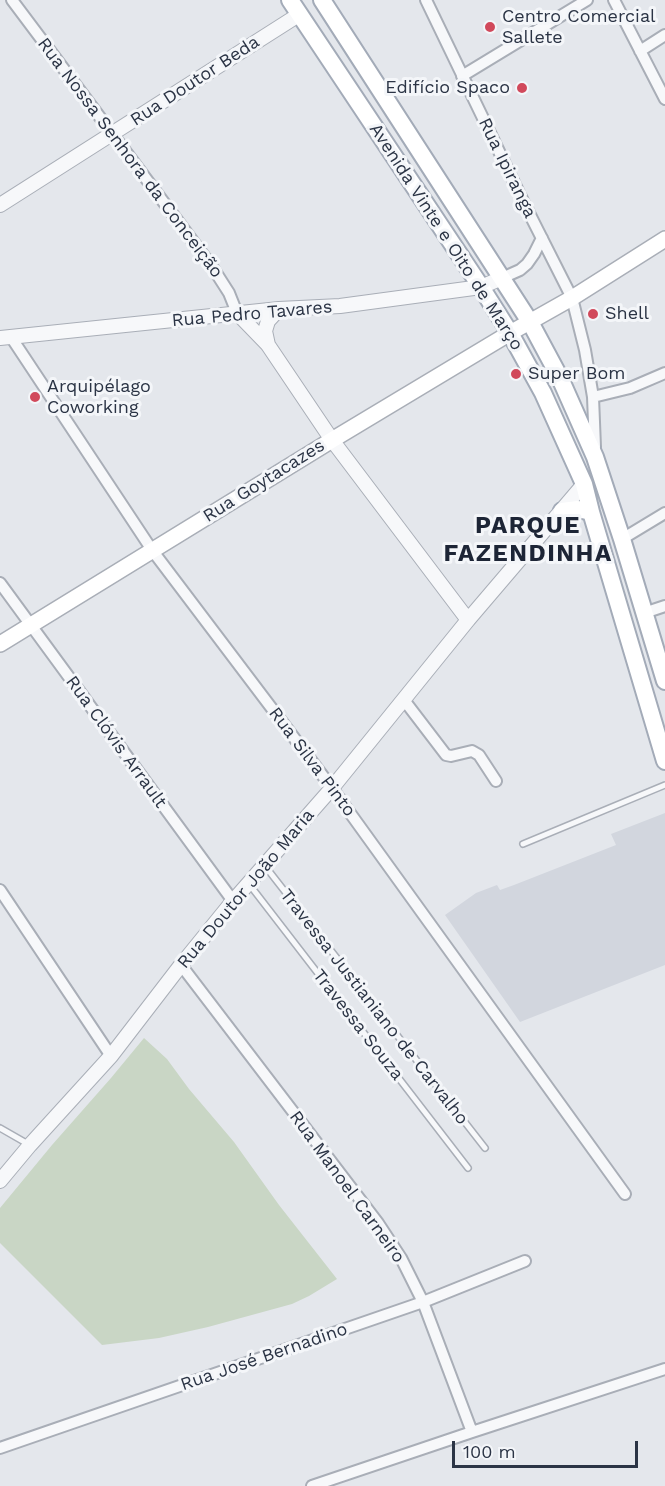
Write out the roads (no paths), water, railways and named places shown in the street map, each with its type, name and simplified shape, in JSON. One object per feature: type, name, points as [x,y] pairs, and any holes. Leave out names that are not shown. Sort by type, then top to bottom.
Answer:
[{"type":"main road","name":"Avenida Vinte e Oito de Março","points":[[322,0],[530,322],[560,378],[595,457],[665,681]]},
{"type":"main road","name":"Avenida Vinte e Oito de Março","points":[[295,7],[481,287],[510,333],[543,393],[584,484],[665,761]]},
{"type":"main road","name":"Rua Goytacazes","points":[[0,644],[332,440],[572,298],[665,239]]},
{"type":"main road","points":[[584,484],[591,476],[595,457]]},
{"type":"main road","points":[[562,511],[578,509],[591,512]]},
{"type":"street","name":"Rua Nossa Senhora da Conceição","points":[[12,0],[213,268],[229,293],[237,314],[268,345],[332,440],[468,620]]},
{"type":"street","name":"Rua Ipiranga","points":[[426,0],[572,298],[585,350],[593,397],[595,457]]},
{"type":"street","points":[[462,76],[587,0]]},
{"type":"street","points":[[614,0],[665,99]]},
{"type":"street","name":"Rua Doutor Beda","points":[[0,206],[113,134],[295,7]]},
{"type":"street","points":[[640,51],[665,35]]},
{"type":"street","name":"Rua Ipiranga","points":[[502,278],[520,270],[527,264],[542,238]]},
{"type":"street","name":"Rua Pedro Tavares","points":[[4,335],[279,309],[340,306],[481,287],[502,278]]},
{"type":"street","points":[[268,345],[265,331],[268,321],[279,309]]},
{"type":"street","name":"Rua Silva Pinto","points":[[4,335],[152,550],[332,788],[625,1194]]},
{"type":"street","points":[[593,397],[630,388],[665,373]]},
{"type":"street","name":"Rua Doutor João Maria","points":[[0,1181],[111,1056],[233,901],[332,788],[468,620],[584,484]]},
{"type":"street","points":[[622,539],[665,513]]},
{"type":"street","name":"Rua Clóvis Arrault","points":[[0,583],[233,901]]},
{"type":"street","points":[[644,613],[665,606]]},
{"type":"street","points":[[404,700],[446,755],[472,751],[479,754],[496,782]]},
{"type":"street","points":[[0,890],[111,1056]]},
{"type":"street","name":"Rua Manoel Carneiro","points":[[181,965],[378,1223],[401,1258],[423,1302],[472,1432]]},
{"type":"street","name":"Rua José Bernadino","points":[[0,1448],[423,1302],[525,1261]]},
{"type":"street","points":[[312,1486],[665,1369]]},
{"type":"lane","points":[[523,844],[665,786]]},
{"type":"lane","name":"Travessa Justianiano de Carvalho","points":[[264,865],[485,1149]]},
{"type":"lane","name":"Travessa Souza","points":[[248,883],[468,1168]]},
{"type":"lane","points":[[0,1128],[30,1145]]},
{"type":"place","name":"Centro Comercial Sallete","points":[[490,27]]},
{"type":"place","name":"Edifício Spaco","points":[[522,88]]},
{"type":"place","name":"Shell","points":[[593,314]]},
{"type":"place","name":"Super Bom","points":[[516,374]]},
{"type":"place","name":"Arquipélago Coworking","points":[[35,397]]},
{"type":"district","name":"PARQUE FAZENDINHA","points":[[528,540]]}]
